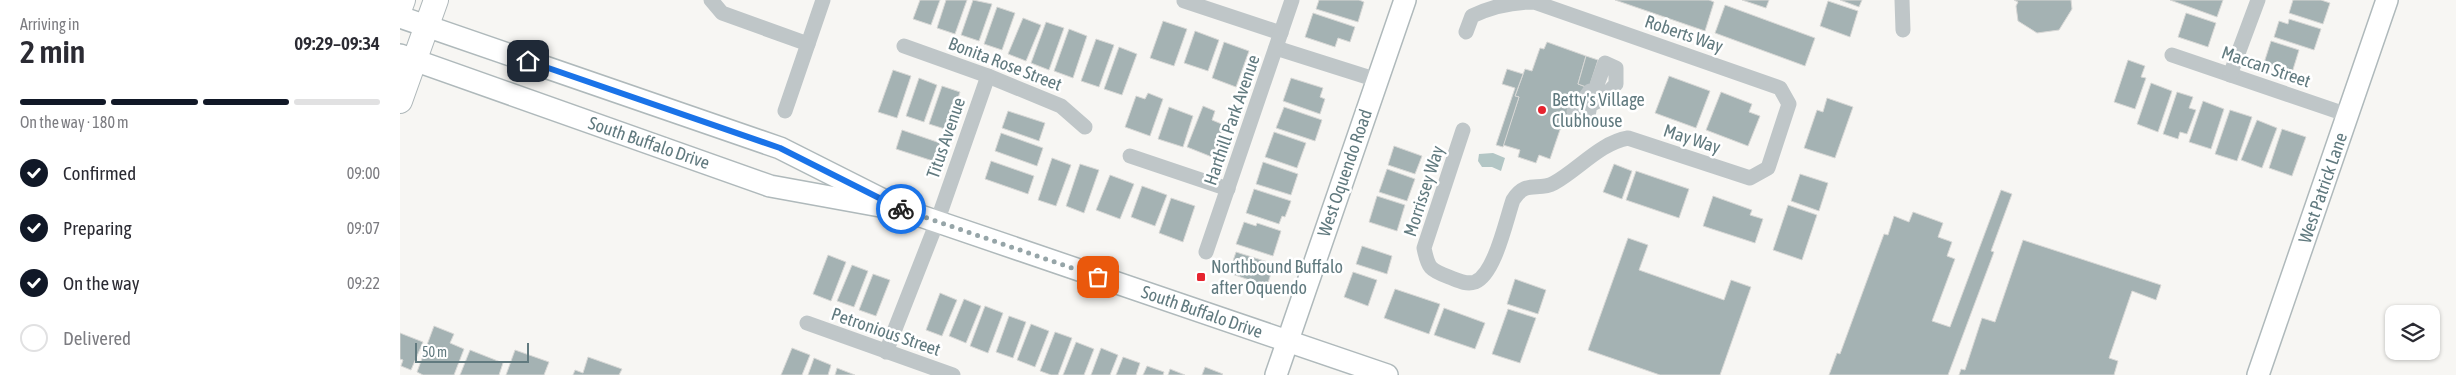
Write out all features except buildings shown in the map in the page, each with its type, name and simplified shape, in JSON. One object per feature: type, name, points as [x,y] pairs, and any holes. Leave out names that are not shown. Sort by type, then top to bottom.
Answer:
[{"type":"main road","points":[[400,8],[403,0]]},
{"type":"main road","points":[[400,101],[408,58],[427,26],[436,0]]},
{"type":"main road","name":"West Oquendo Road","points":[[1276,375],[1405,0]]},
{"type":"main road","name":"West Patrick Lane","points":[[2258,375],[2387,0]]},
{"type":"main road","name":"South Buffalo Drive","points":[[400,17],[780,148],[903,210],[1387,375]]},
{"type":"main road","name":"South Buffalo Drive","points":[[408,58],[770,186],[903,210]]},
{"type":"street","points":[[711,0],[722,13],[808,44]]},
{"type":"street","points":[[785,111],[823,0]]},
{"type":"street","name":"Harthill Park Avenue","points":[[1206,252],[1292,0]]},
{"type":"street","points":[[1902,0],[1903,30]]},
{"type":"street","points":[[2230,75],[2258,0]]},
{"type":"street","points":[[1184,1],[1377,80]]},
{"type":"street","name":"Roberts Way","points":[[1466,32],[1472,16],[1492,7],[1512,2],[1534,2],[1780,88],[1789,104],[1768,168],[1760,173]]},
{"type":"street","name":"Bonita Rose Street","points":[[904,46],[988,76],[1061,106],[1086,127]]},
{"type":"street","name":"Maccan Street","points":[[2172,55],[2348,116]]},
{"type":"street","name":"Titus Avenue","points":[[886,352],[937,222],[988,76]]},
{"type":"street","name":"Morrissey Way","points":[[1463,130],[1424,248],[1428,264],[1435,272],[1466,283],[1475,282]]},
{"type":"street","name":"May Way","points":[[1475,282],[1489,271],[1513,200],[1518,192],[1530,186],[1552,184],[1614,140],[1628,138],[1750,178],[1760,173]]},
{"type":"street","points":[[1130,156],[1228,189]]},
{"type":"street","name":"Petronious Street","points":[[807,323],[953,375]]},
{"type":"shaded area","points":[[1493,153],[1505,158],[1501,171],[1492,167],[1482,167],[1478,161],[1479,154]]},
{"type":"way so far","points":[[901,209],[1098,277]]},
{"type":"place","name":"Betty's Village Clubhouse","points":[[1542,110]]},
{"type":"place","name":"Northbound Buffalo after Oquendo","points":[[1201,277]]},
{"type":"route","points":[[528,61],[780,148],[901,209]]}]
